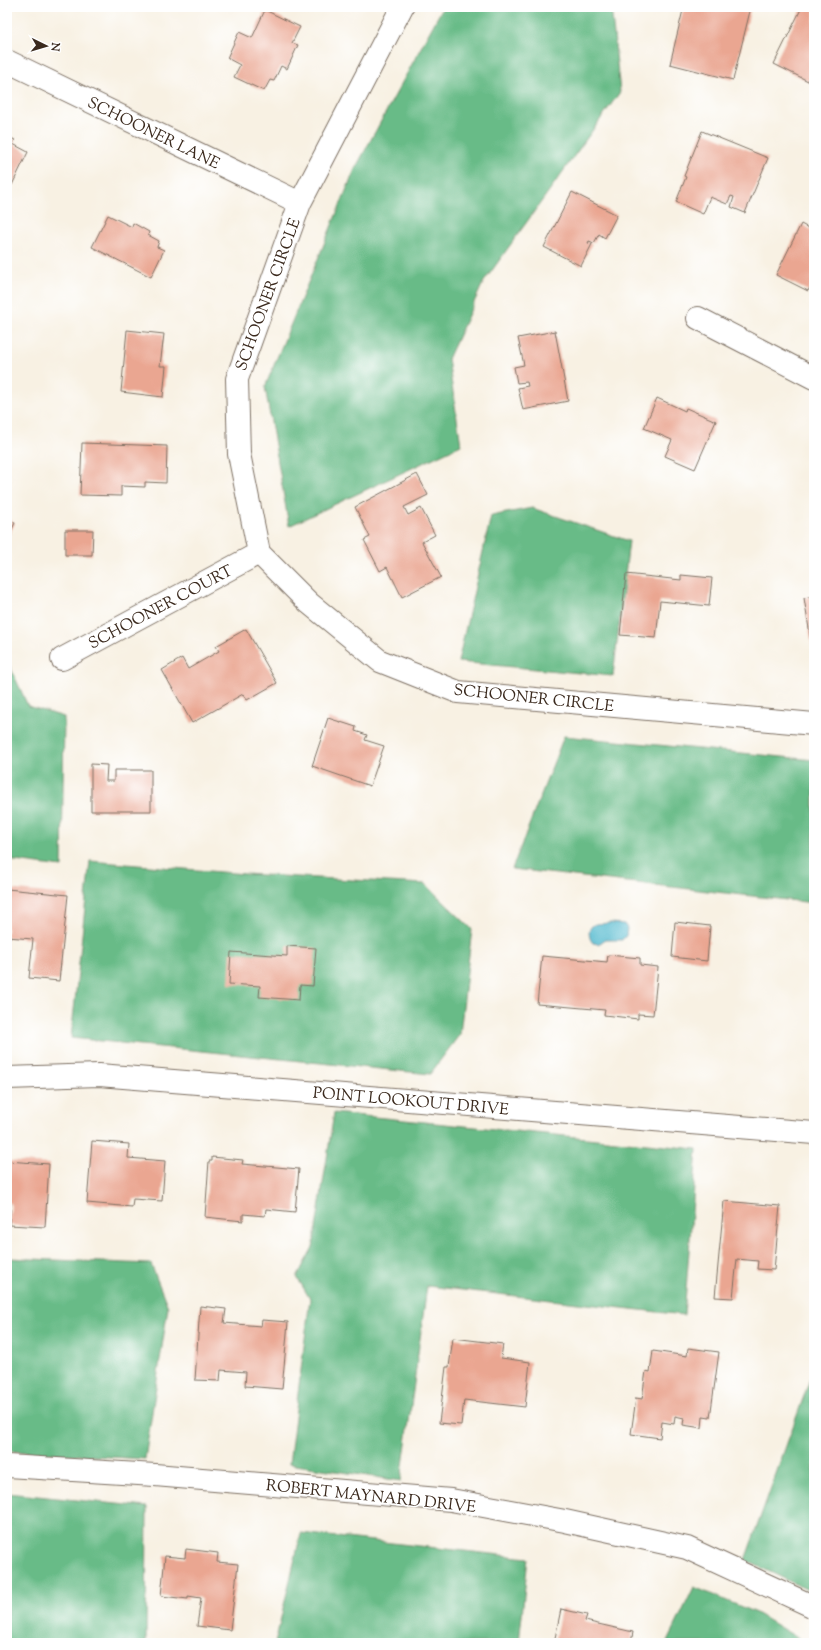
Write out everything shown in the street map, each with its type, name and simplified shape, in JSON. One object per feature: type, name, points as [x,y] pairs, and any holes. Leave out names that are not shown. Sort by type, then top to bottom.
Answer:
[{"type":"street","name":"SCHOONER CIRCLE","points":[[402,7],[300,203],[237,378],[239,454],[259,553],[309,603],[380,660],[458,692],[814,724]]},
{"type":"street","name":"SCHOONER LANE","points":[[7,61],[300,203]]},
{"type":"street","points":[[698,318],[814,378]]},
{"type":"street","name":"SCHOONER COURT","points":[[62,659],[259,553]]},
{"type":"street","name":"POINT LOOKOUT DRIVE","points":[[7,1078],[99,1075],[814,1133]]},
{"type":"street","name":"ROBERT MAYNARD DRIVE","points":[[7,1466],[155,1475],[451,1500],[566,1521],[687,1548],[814,1607]]},
{"type":"green space","points":[[443,7],[611,7],[620,92],[483,283],[448,359],[461,445],[289,526],[265,387],[355,169]]},
{"type":"green space","points":[[532,508],[629,541],[613,676],[458,662],[491,516]]},
{"type":"green space","points":[[7,660],[28,706],[64,717],[62,867],[7,860]]},
{"type":"green space","points":[[564,736],[814,760],[814,903],[512,869]]},
{"type":"green space","points":[[90,861],[245,874],[425,884],[472,929],[460,1034],[430,1074],[71,1038]]},
{"type":"green space","points":[[334,1113],[697,1149],[684,1315],[427,1286],[401,1481],[289,1464],[310,1299],[297,1277],[313,1247]]},
{"type":"green space","points":[[7,1258],[151,1264],[168,1307],[145,1459],[7,1451]]},
{"type":"green space","points":[[814,1368],[814,1582],[810,1591],[745,1560]]},
{"type":"green space","points":[[7,1493],[147,1507],[146,1643],[7,1643]]},
{"type":"green space","points":[[301,1533],[528,1558],[519,1643],[275,1643]]},
{"type":"green space","points":[[694,1587],[756,1613],[806,1643],[667,1643]]},
{"type":"water","points":[[596,924],[624,924],[627,928],[626,936],[622,940],[605,940],[598,944],[593,943],[589,935],[591,927]]},
{"type":"building","points":[[673,7],[751,7],[733,80],[670,64],[683,10]]},
{"type":"building","points":[[802,7],[814,7],[814,84],[774,64]]},
{"type":"building","points":[[265,10],[300,27],[292,43],[298,45],[287,69],[281,66],[274,81],[270,80],[264,91],[234,77],[240,65],[227,58],[239,32],[252,38]]},
{"type":"building","points":[[702,131],[768,158],[745,213],[731,207],[734,197],[731,196],[727,204],[710,197],[703,214],[676,202],[686,177],[684,176]]},
{"type":"building","points":[[7,136],[15,140],[13,144],[28,152],[12,185],[7,183]]},
{"type":"building","points":[[572,192],[617,215],[605,238],[599,234],[594,243],[589,241],[588,243],[592,244],[581,266],[544,247]]},
{"type":"building","points":[[108,215],[132,227],[133,223],[149,232],[148,235],[159,241],[157,247],[164,250],[151,277],[92,247]]},
{"type":"building","points":[[801,224],[814,231],[814,283],[813,282],[808,291],[776,275]]},
{"type":"building","points":[[127,330],[164,334],[160,366],[166,366],[163,397],[121,392]]},
{"type":"building","points":[[555,331],[568,401],[523,410],[518,388],[528,386],[527,382],[517,383],[514,367],[524,365],[518,338]]},
{"type":"building","points":[[657,398],[685,411],[686,408],[716,421],[695,469],[665,456],[672,440],[644,428]]},
{"type":"building","points":[[82,443],[167,446],[166,483],[145,482],[145,487],[121,486],[121,496],[80,495]]},
{"type":"building","points":[[417,474],[428,495],[404,507],[408,515],[421,508],[435,535],[422,542],[441,577],[402,597],[387,567],[380,571],[364,540],[370,537],[355,507]]},
{"type":"building","points":[[7,519],[15,523],[7,539]]},
{"type":"building","points":[[65,530],[93,530],[92,555],[65,555]]},
{"type":"building","points":[[626,574],[681,580],[681,575],[712,578],[709,606],[660,601],[656,638],[620,635]]},
{"type":"building","points":[[814,596],[814,647],[812,647],[804,598]]},
{"type":"building","points":[[246,629],[277,683],[247,700],[243,694],[192,723],[162,670],[182,658],[188,669],[219,651],[216,646]]},
{"type":"building","points":[[328,718],[356,727],[355,731],[367,735],[365,740],[384,746],[370,786],[312,766]]},
{"type":"building","points":[[91,764],[107,765],[106,781],[114,781],[114,770],[151,770],[151,811],[91,811]]},
{"type":"building","points":[[7,889],[68,895],[59,981],[29,978],[33,939],[7,937]]},
{"type":"building","points":[[675,922],[710,926],[707,961],[672,957]]},
{"type":"building","points":[[287,946],[316,948],[313,986],[300,985],[299,1000],[259,997],[260,986],[229,984],[231,952],[287,956]]},
{"type":"building","points":[[608,955],[640,958],[640,965],[658,967],[653,1015],[638,1014],[638,1019],[604,1015],[605,1010],[537,1004],[542,956],[607,962]]},
{"type":"building","points":[[92,1141],[129,1144],[128,1158],[165,1161],[162,1201],[133,1199],[132,1207],[87,1203]]},
{"type":"building","points":[[212,1157],[243,1160],[242,1164],[299,1169],[295,1212],[266,1209],[265,1216],[243,1214],[243,1221],[205,1217],[209,1161],[212,1161]]},
{"type":"building","points":[[7,1161],[49,1164],[45,1227],[9,1225],[11,1203],[7,1203]]},
{"type":"building","points":[[724,1201],[780,1206],[774,1270],[757,1269],[758,1261],[737,1259],[733,1298],[715,1297]]},
{"type":"building","points":[[200,1306],[226,1309],[224,1323],[261,1326],[262,1320],[288,1322],[282,1389],[245,1386],[246,1372],[221,1370],[220,1381],[195,1380]]},
{"type":"building","points":[[453,1338],[503,1344],[501,1358],[530,1362],[525,1407],[464,1400],[461,1425],[439,1423],[446,1367],[449,1367]]},
{"type":"building","points":[[688,1348],[719,1352],[710,1418],[703,1417],[702,1428],[683,1425],[684,1418],[675,1416],[674,1424],[662,1422],[660,1438],[631,1434],[636,1398],[642,1399],[646,1371],[650,1372],[653,1351],[687,1356]]},
{"type":"building","points":[[186,1549],[218,1553],[217,1562],[238,1564],[230,1630],[197,1626],[201,1598],[188,1596],[188,1599],[161,1596],[165,1556],[185,1558]]},
{"type":"building","points":[[561,1609],[587,1615],[585,1621],[633,1632],[631,1643],[554,1643]]}]
